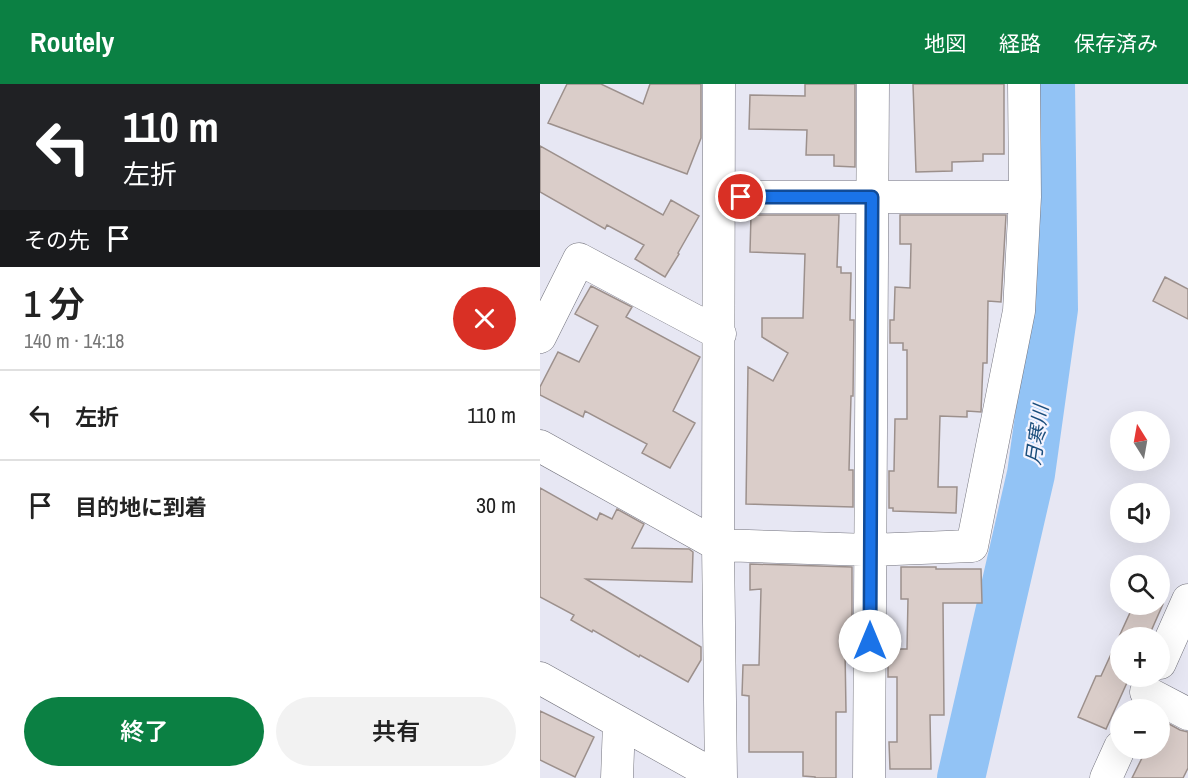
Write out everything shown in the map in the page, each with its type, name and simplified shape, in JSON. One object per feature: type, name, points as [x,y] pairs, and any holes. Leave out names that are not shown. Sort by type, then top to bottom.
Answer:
[{"type":"street","points":[[540,678],[720,778],[719,84]]},
{"type":"street","points":[[869,778],[873,84]]},
{"type":"street","points":[[540,446],[718,545],[870,550],[972,546],[1019,312],[1025,197],[1024,84]]},
{"type":"street","points":[[719,197],[1025,197]]},
{"type":"street","points":[[540,337],[579,259],[720,334]]},
{"type":"street","points":[[1170,640],[1188,600]]},
{"type":"street","points":[[1146,693],[1188,714]]},
{"type":"street","points":[[617,778],[619,723]]},
{"type":"street","points":[[1106,778],[1115,759]]},
{"type":"building","points":[[567,84],[601,84],[643,104],[650,84],[701,84],[701,138],[687,174],[548,123]]},
{"type":"building","points":[[805,84],[855,84],[855,167],[834,166],[834,155],[806,155],[807,130],[749,129],[750,95],[805,96]]},
{"type":"building","points":[[913,84],[1004,84],[1004,154],[983,154],[983,161],[952,162],[952,171],[916,172]]},
{"type":"building","points":[[540,146],[663,215],[671,200],[699,216],[665,277],[635,259],[644,245],[607,225],[605,229],[540,192]]},
{"type":"building","points":[[751,215],[839,215],[837,267],[841,267],[841,273],[851,273],[850,320],[854,320],[849,470],[853,470],[853,507],[746,504],[748,367],[773,381],[788,353],[762,337],[762,318],[803,318],[805,254],[750,252]]},
{"type":"building","points":[[900,215],[1006,215],[1001,302],[988,301],[987,363],[983,363],[981,412],[967,411],[967,417],[940,416],[938,487],[957,487],[956,513],[893,511],[893,508],[889,508],[889,471],[894,471],[895,419],[907,419],[907,350],[903,350],[903,343],[890,343],[890,320],[894,320],[895,287],[910,288],[911,244],[900,244]]},
{"type":"building","points":[[1165,277],[1188,289],[1188,319],[1153,301]]},
{"type":"building","points":[[591,286],[632,307],[626,317],[700,357],[673,411],[695,423],[670,468],[642,453],[647,444],[585,411],[583,417],[540,395],[540,387],[558,352],[579,362],[598,326],[575,314]]},
{"type":"building","points":[[540,488],[597,520],[600,513],[612,519],[617,509],[644,524],[632,548],[689,549],[693,552],[692,582],[586,579],[701,647],[701,660],[688,682],[571,620],[574,615],[540,597]]},
{"type":"building","points":[[750,564],[852,567],[852,649],[845,649],[846,712],[836,712],[836,778],[803,776],[803,752],[749,752],[749,696],[742,695],[743,665],[759,665],[761,589],[750,590]]},
{"type":"building","points":[[901,567],[981,569],[982,603],[943,603],[944,715],[930,715],[931,769],[890,769],[889,742],[897,742],[897,677],[888,677],[888,649],[907,649],[908,599],[901,599]]},
{"type":"building","points":[[1129,615],[1158,615],[1153,627],[1123,627]]},
{"type":"building","points":[[1110,656],[1110,687],[1125,687],[1120,699],[1110,699],[1110,720],[1106,729],[1078,717],[1096,676],[1101,676]]},
{"type":"building","points":[[540,711],[594,737],[575,777],[540,760]]},
{"type":"building","points":[[1170,724],[1188,732],[1188,768],[1183,778],[1132,778],[1142,759],[1170,759]]},
{"type":"waterway","name":"月寒川","points":[[961,778],[1031,474],[1054,309],[1051,84]]},
{"type":"route","points":[[741,197],[872,197],[870,641]]}]
